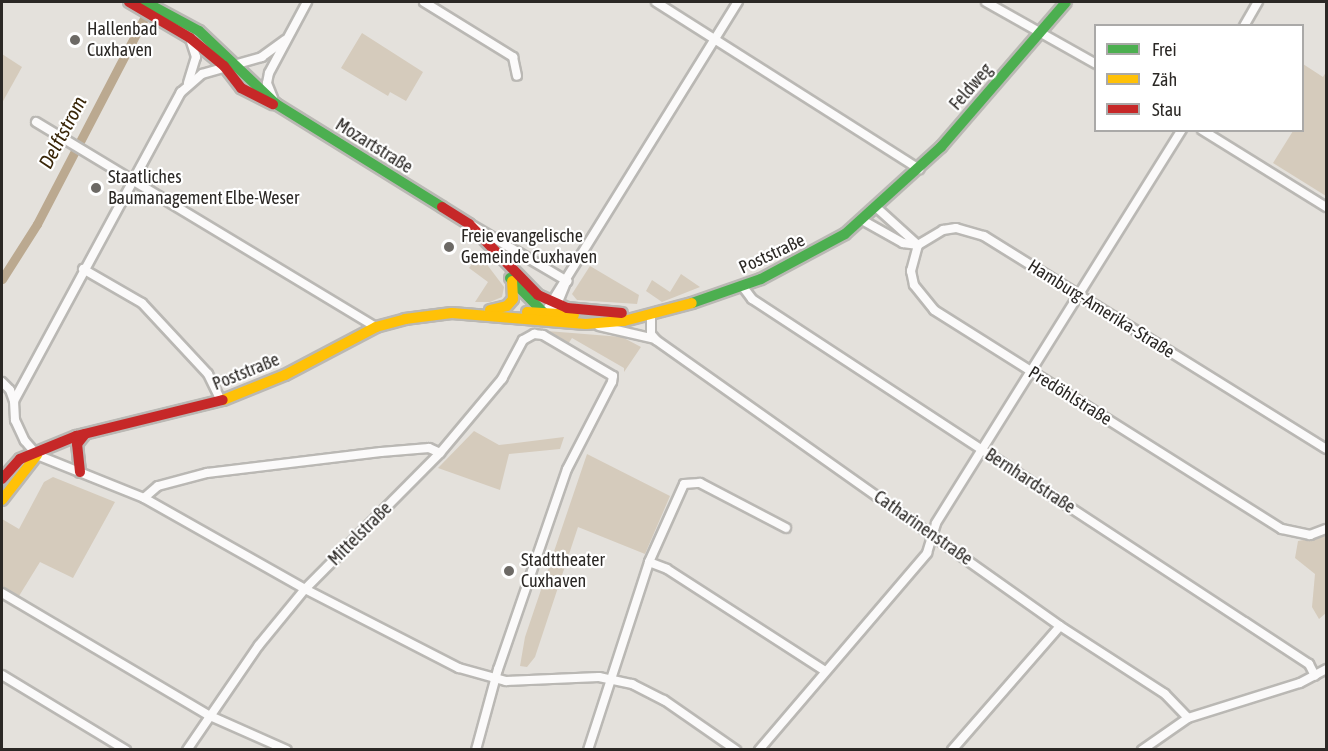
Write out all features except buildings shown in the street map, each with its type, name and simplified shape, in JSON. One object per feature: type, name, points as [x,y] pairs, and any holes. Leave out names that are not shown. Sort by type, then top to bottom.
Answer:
[{"type":"street","points":[[129,2],[143,5],[199,32],[228,65]]},
{"type":"street","points":[[276,104],[267,82],[285,40],[307,2]]},
{"type":"street","points":[[424,2],[513,57],[517,76]]},
{"type":"street","points":[[656,2],[919,169]]},
{"type":"street","points":[[549,310],[738,2]]},
{"type":"street","points":[[986,2],[1041,31],[1094,63]]},
{"type":"street","name":"Feldweg","points":[[898,190],[1066,2]]},
{"type":"street","points":[[1245,24],[1258,2]]},
{"type":"street","points":[[158,13],[228,65]]},
{"type":"street","points":[[14,401],[131,180],[188,83],[196,57],[190,38]]},
{"type":"street","points":[[188,83],[228,65],[262,57],[285,40]]},
{"type":"street","name":"Mozartstraße","points":[[228,65],[241,88],[276,104],[469,224],[549,310]]},
{"type":"street","points":[[36,122],[376,327]]},
{"type":"street","points":[[759,750],[824,670],[927,553],[936,523],[1181,132]]},
{"type":"street","points":[[1205,132],[1326,207]]},
{"type":"street","name":"Poststraße","points":[[2,479],[20,459],[37,455],[86,432],[221,401],[285,375],[376,327],[430,315],[549,310],[586,324],[647,316],[742,286],[823,249],[898,190]]},
{"type":"street","points":[[877,208],[918,245]]},
{"type":"street","name":"Mozartstraße","points":[[454,215],[512,280],[549,310]]},
{"type":"street","points":[[862,220],[903,243],[918,245]]},
{"type":"street","name":"Mozartstraße","points":[[469,224],[479,226],[567,280]]},
{"type":"street","name":"Hamburg-Amerika-Straße","points":[[918,245],[943,230],[971,231],[1079,294],[1326,449]]},
{"type":"street","name":"Predöhlstraße","points":[[918,245],[912,271],[922,299],[934,310],[1282,530],[1310,535],[1326,529]]},
{"type":"street","points":[[83,269],[142,303],[208,374],[221,401]]},
{"type":"street","points":[[490,310],[507,306],[513,299],[512,280]]},
{"type":"street","name":"Bernhardstraße","points":[[742,286],[752,299],[1309,664],[1315,676]]},
{"type":"street","name":"Poststraße","points":[[464,315],[490,310],[549,310],[647,316]]},
{"type":"street","points":[[647,316],[651,334],[656,340]]},
{"type":"street","name":"Catharinenstraße","points":[[586,324],[656,340],[1059,626],[1165,694],[1188,718]]},
{"type":"street","name":"Mittelstraße","points":[[187,750],[208,715],[305,589],[440,453],[502,379],[523,340],[534,334],[543,335],[613,376],[576,446],[495,679]]},
{"type":"street","points":[[2,382],[14,401],[17,428],[37,455],[144,498],[305,589],[440,660],[495,679],[611,679],[664,700],[736,750]]},
{"type":"street","points":[[80,472],[77,444],[86,432]]},
{"type":"street","points":[[144,498],[158,486],[207,473],[429,448],[440,453]]},
{"type":"street","points":[[2,500],[30,470],[37,455]]},
{"type":"street","points":[[589,748],[649,562],[684,484],[691,481],[786,528]]},
{"type":"street","points":[[649,562],[667,569],[824,670]]},
{"type":"street","points":[[2,593],[208,715],[287,750]]},
{"type":"street","points":[[952,750],[1059,626]]},
{"type":"street","points":[[1142,750],[1188,718],[1315,676],[1326,669]]},
{"type":"street","points":[[2,675],[126,750]]},
{"type":"street","points":[[476,750],[495,679]]},
{"type":"shaded area","points":[[362,33],[423,72],[406,101],[390,92],[388,96],[341,68]]},
{"type":"shaded area","points":[[2,54],[22,67],[2,103]]},
{"type":"shaded area","points":[[1304,65],[1323,77],[1326,72],[1326,196],[1273,163],[1292,132],[1304,132]]},
{"type":"shaded area","points":[[479,254],[504,287],[502,297],[490,302],[475,302],[488,282],[469,268]]},
{"type":"shaded area","points":[[590,266],[639,295],[637,304],[577,300],[572,294]]},
{"type":"shaded area","points":[[681,274],[700,287],[662,302],[646,291],[652,280],[670,292]]},
{"type":"shaded area","points":[[547,331],[622,337],[641,347],[624,372],[624,368],[572,338],[568,344]]},
{"type":"shaded area","points":[[474,431],[499,445],[564,437],[560,449],[509,454],[500,490],[438,468]]},
{"type":"shaded area","points":[[587,454],[670,496],[645,554],[578,527],[535,657],[527,667],[520,666],[525,637]]},
{"type":"shaded area","points":[[53,477],[115,502],[73,578],[40,562],[19,596],[2,587],[2,519],[19,529],[44,482]]},
{"type":"shaded area","points":[[1326,536],[1326,613],[1319,619],[1312,607],[1315,574],[1295,558],[1298,541]]},
{"type":"waterway","name":"Delftstrom","points":[[2,279],[37,224],[149,9]]},
{"type":"traffic: fast","points":[[145,2],[199,31],[276,104],[442,207]]},
{"type":"traffic: fast","points":[[692,303],[761,279],[845,234],[941,147],[1066,2]]},
{"type":"traffic: fast","points":[[510,278],[544,313]]},
{"type":"traffic: slow","points":[[490,310],[507,306],[513,299],[512,281]]},
{"type":"traffic: slow","points":[[223,400],[285,375],[376,327],[405,319],[452,313],[586,324],[624,321],[692,303]]},
{"type":"traffic: slow","points":[[527,312],[574,315]]},
{"type":"traffic: slow","points":[[2,500],[37,455]]},
{"type":"traffic: jam","points":[[129,2],[190,38],[224,66],[241,88],[273,104]]},
{"type":"traffic: jam","points":[[442,207],[469,224],[538,295],[567,308],[622,313]]},
{"type":"traffic: jam","points":[[2,479],[20,459],[76,436],[223,400]]},
{"type":"traffic: jam","points":[[80,472],[77,444],[85,434]]},
{"type":"place","name":"Hallenbad Cuxhaven","points":[[75,40]]},
{"type":"place","name":"Staatliches Baumanagement Elbe-Weser","points":[[96,188]]},
{"type":"place","name":"Freie evangelische Gemeinde Cuxhaven","points":[[449,247]]},
{"type":"place","name":"Stadttheater Cuxhaven","points":[[509,571]]}]
